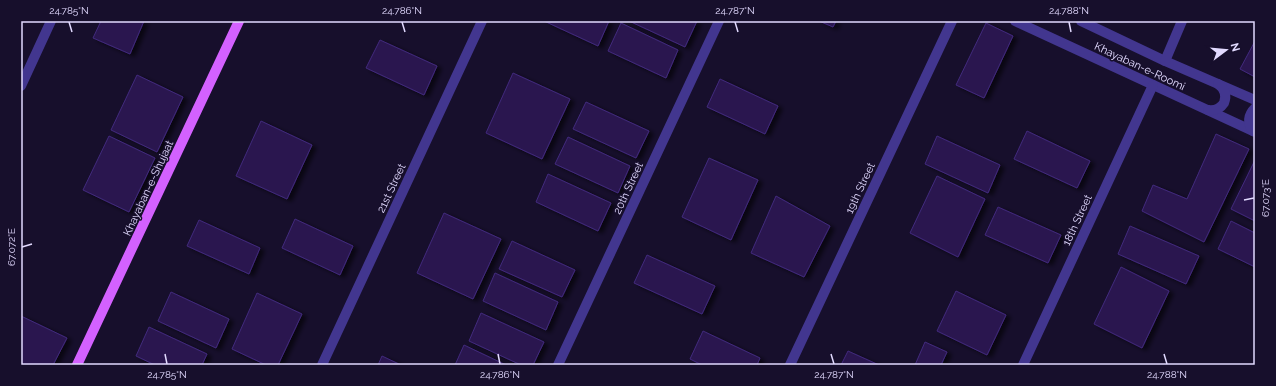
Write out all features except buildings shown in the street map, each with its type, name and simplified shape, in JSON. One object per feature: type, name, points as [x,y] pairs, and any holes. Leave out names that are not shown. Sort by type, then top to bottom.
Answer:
[{"type":"main road","name":"Khayaban-e-Shujaat","points":[[78,365],[239,21]]},
{"type":"street","points":[[21,86],[51,21]]},
{"type":"street","name":"21st Street","points":[[322,365],[482,21]]},
{"type":"street","name":"20th Street","points":[[558,365],[719,21]]},
{"type":"street","name":"19th Street","points":[[790,365],[952,21]]},
{"type":"street","name":"Khayaban-e-Roomi","points":[[1015,21],[1254,132]]},
{"type":"street","name":"Khayaban-e-Roomi","points":[[1081,21],[1165,61],[1255,100]]},
{"type":"street","points":[[1165,61],[1182,21]]},
{"type":"street","points":[[1208,110],[1213,111],[1218,109],[1224,103],[1225,93],[1216,83]]},
{"type":"street","name":"18th Street","points":[[1023,365],[1153,85]]},
{"type":"street","points":[[1254,132],[1249,122],[1249,118],[1255,108]]}]
